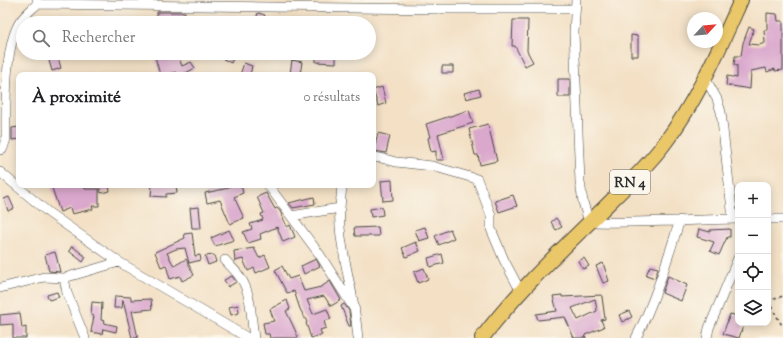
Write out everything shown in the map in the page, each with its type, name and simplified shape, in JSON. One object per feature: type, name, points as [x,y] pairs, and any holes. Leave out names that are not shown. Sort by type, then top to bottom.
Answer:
[{"type":"main road","name":"RN 4","points":[[482,338],[522,292],[642,170],[664,143],[688,107],[704,78],[741,0]]},
{"type":"street","points":[[25,16],[37,2],[442,9],[576,5],[574,32],[580,182],[583,202],[590,222],[735,219]]},
{"type":"street","points":[[0,150],[4,148],[6,139],[8,70],[10,50],[16,30]]},
{"type":"street","points":[[704,78],[717,99],[721,112],[736,218]]},
{"type":"street","points":[[376,157],[396,162],[432,166],[477,179],[492,215],[492,229],[504,260],[522,292]]},
{"type":"street","points":[[1,176],[16,187]]},
{"type":"street","points":[[17,188],[120,262],[248,338]]},
{"type":"street","points":[[270,188],[320,255],[355,310]]},
{"type":"street","points":[[342,188],[339,216],[342,241],[355,310],[358,338]]},
{"type":"street","points":[[291,216],[340,208]]},
{"type":"street","points":[[771,219],[783,219]]},
{"type":"street","points":[[636,338],[654,297],[680,220]]},
{"type":"street","points":[[225,260],[241,278],[248,295],[252,309],[254,338]]},
{"type":"street","points":[[0,288],[44,277],[64,278],[120,262]]},
{"type":"street","points":[[707,338],[709,328],[735,265]]},
{"type":"street","points":[[64,278],[67,293],[85,338]]},
{"type":"path","points":[[771,300],[783,296]]},
{"type":"path","points":[[771,306],[783,327]]},
{"type":"path","points":[[647,338],[659,338]]},
{"type":"building","points":[[157,12],[185,12],[185,16],[157,16]]},
{"type":"building","points":[[258,13],[265,15],[265,16],[257,16]]},
{"type":"building","points":[[767,13],[777,14],[778,21],[783,21],[783,70],[775,71],[775,69],[767,72],[766,68],[751,71],[750,89],[726,85],[727,76],[737,78],[737,65],[734,65],[735,56],[741,56],[743,43],[749,27],[754,29],[749,44],[759,45],[765,43],[764,30],[767,30]]},
{"type":"building","points":[[513,20],[528,20],[527,51],[533,62],[525,66],[515,46],[512,46]]},
{"type":"building","points":[[631,35],[638,36],[638,56],[631,56]]},
{"type":"building","points":[[49,60],[59,60],[61,68],[52,71]]},
{"type":"building","points":[[156,60],[180,60],[182,66],[191,62],[195,68],[188,72],[159,72]]},
{"type":"building","points":[[225,60],[232,60],[231,63]]},
{"type":"building","points":[[292,60],[302,62],[300,72],[290,72]]},
{"type":"building","points":[[316,60],[336,60],[336,63],[316,62]]},
{"type":"building","points":[[244,63],[252,66],[251,72],[241,72]]},
{"type":"building","points":[[442,66],[453,66],[453,73],[442,73]]},
{"type":"building","points":[[558,79],[570,79],[570,97],[558,97]]},
{"type":"building","points":[[382,87],[386,103],[378,106],[376,100],[376,89]]},
{"type":"building","points":[[479,89],[481,95],[466,99],[464,93]]},
{"type":"building","points":[[469,110],[473,123],[438,134],[444,160],[436,160],[436,151],[431,152],[428,138],[430,137],[426,124]]},
{"type":"building","points":[[488,124],[497,161],[480,165],[478,155],[475,155],[469,129]]},
{"type":"building","points":[[16,127],[16,139],[12,140],[12,128]]},
{"type":"building","points":[[378,133],[390,136],[386,153],[376,151]]},
{"type":"building","points":[[392,180],[393,200],[383,201],[381,181]]},
{"type":"building","points":[[52,188],[99,189],[99,206],[92,206],[93,209],[72,214],[70,208],[60,212]]},
{"type":"building","points":[[100,188],[110,188],[110,191],[101,193]]},
{"type":"building","points":[[152,188],[176,188],[177,193],[166,194],[166,197],[151,196]]},
{"type":"building","points":[[242,188],[243,193],[234,197],[244,218],[230,224],[220,200],[207,203],[205,193],[224,189]]},
{"type":"building","points":[[266,193],[275,209],[277,208],[280,211],[287,227],[290,225],[295,237],[283,242],[277,227],[260,234],[261,239],[248,243],[243,232],[252,229],[250,224],[263,220],[261,214],[264,213],[257,197]]},
{"type":"building","points":[[513,195],[517,206],[499,212],[495,201]]},
{"type":"building","points":[[9,197],[14,208],[8,211],[4,199]]},
{"type":"building","points":[[314,197],[315,204],[293,208],[289,203]]},
{"type":"building","points":[[199,207],[201,228],[192,228],[190,208]]},
{"type":"building","points":[[382,207],[383,215],[371,217],[370,209]]},
{"type":"building","points":[[556,218],[562,227],[556,230],[551,222]]},
{"type":"building","points":[[378,227],[379,236],[355,236],[354,228]]},
{"type":"building","points":[[425,227],[429,238],[419,241],[415,230]]},
{"type":"building","points":[[450,229],[454,238],[439,245],[435,236]]},
{"type":"building","points":[[699,229],[710,232],[710,230],[730,229],[730,237],[727,237],[719,255],[710,251],[714,242],[697,237]]},
{"type":"building","points":[[229,230],[234,240],[215,246],[211,238]]},
{"type":"building","points":[[192,233],[195,256],[200,255],[201,260],[189,263],[185,248],[176,249],[167,253],[174,266],[186,259],[194,275],[182,281],[180,276],[170,279],[166,265],[161,267],[155,252],[185,238],[184,234]]},
{"type":"building","points":[[416,242],[420,251],[406,257],[402,248]]},
{"type":"building","points":[[72,246],[86,257],[83,262],[69,251]]},
{"type":"building","points":[[254,248],[259,258],[265,255],[270,267],[256,273],[254,268],[248,271],[243,259],[235,261],[234,251]]},
{"type":"building","points":[[55,252],[60,272],[49,271],[45,255]]},
{"type":"building","points":[[442,254],[444,263],[430,267],[428,258]]},
{"type":"building","points":[[214,255],[216,262],[208,265],[205,256]]},
{"type":"building","points":[[584,258],[589,266],[583,269],[578,261]]},
{"type":"building","points":[[316,259],[320,266],[304,274],[301,266]]},
{"type":"building","points":[[603,263],[609,281],[603,283],[596,266]]},
{"type":"building","points":[[282,266],[289,279],[298,276],[304,291],[321,287],[330,281],[341,300],[331,306],[324,296],[307,300],[313,314],[327,309],[331,319],[324,321],[326,328],[320,330],[322,335],[311,338],[306,323],[307,322],[300,309],[294,291],[287,293],[275,270]]},
{"type":"building","points":[[650,266],[658,268],[655,278],[646,275]]},
{"type":"building","points":[[424,268],[428,279],[418,283],[414,272]]},
{"type":"building","points":[[232,276],[236,282],[228,287],[224,280]]},
{"type":"building","points":[[668,276],[687,285],[681,301],[662,293]]},
{"type":"building","points":[[57,292],[59,297],[49,300],[47,295]]},
{"type":"building","points":[[602,295],[605,319],[601,320],[604,327],[585,335],[586,338],[574,338],[565,317],[538,320],[536,314],[557,311],[553,296]],"holes":[[[595,299],[597,311],[578,320],[572,308]]]},
{"type":"building","points":[[115,296],[131,297],[131,300],[151,299],[152,309],[132,311],[138,338],[132,338],[123,300],[122,308],[114,308]]},
{"type":"building","points":[[287,300],[290,309],[286,311],[298,338],[270,338],[269,334],[265,334],[263,323],[274,321],[270,309]]},
{"type":"building","points":[[92,302],[102,303],[101,320],[105,321],[104,323],[117,326],[116,332],[103,329],[102,334],[91,332],[94,316],[91,315]]},
{"type":"building","points":[[344,304],[349,311],[351,326],[349,326],[341,306]]},
{"type":"building","points":[[238,305],[239,313],[231,315],[229,307]]},
{"type":"building","points":[[629,311],[632,317],[622,322],[619,315]]},
{"type":"building","points":[[20,313],[22,328],[26,327],[26,338],[13,338],[13,324],[0,325],[0,315]]},
{"type":"building","points":[[730,314],[735,315],[735,326],[743,326],[739,338],[723,334]]}]
